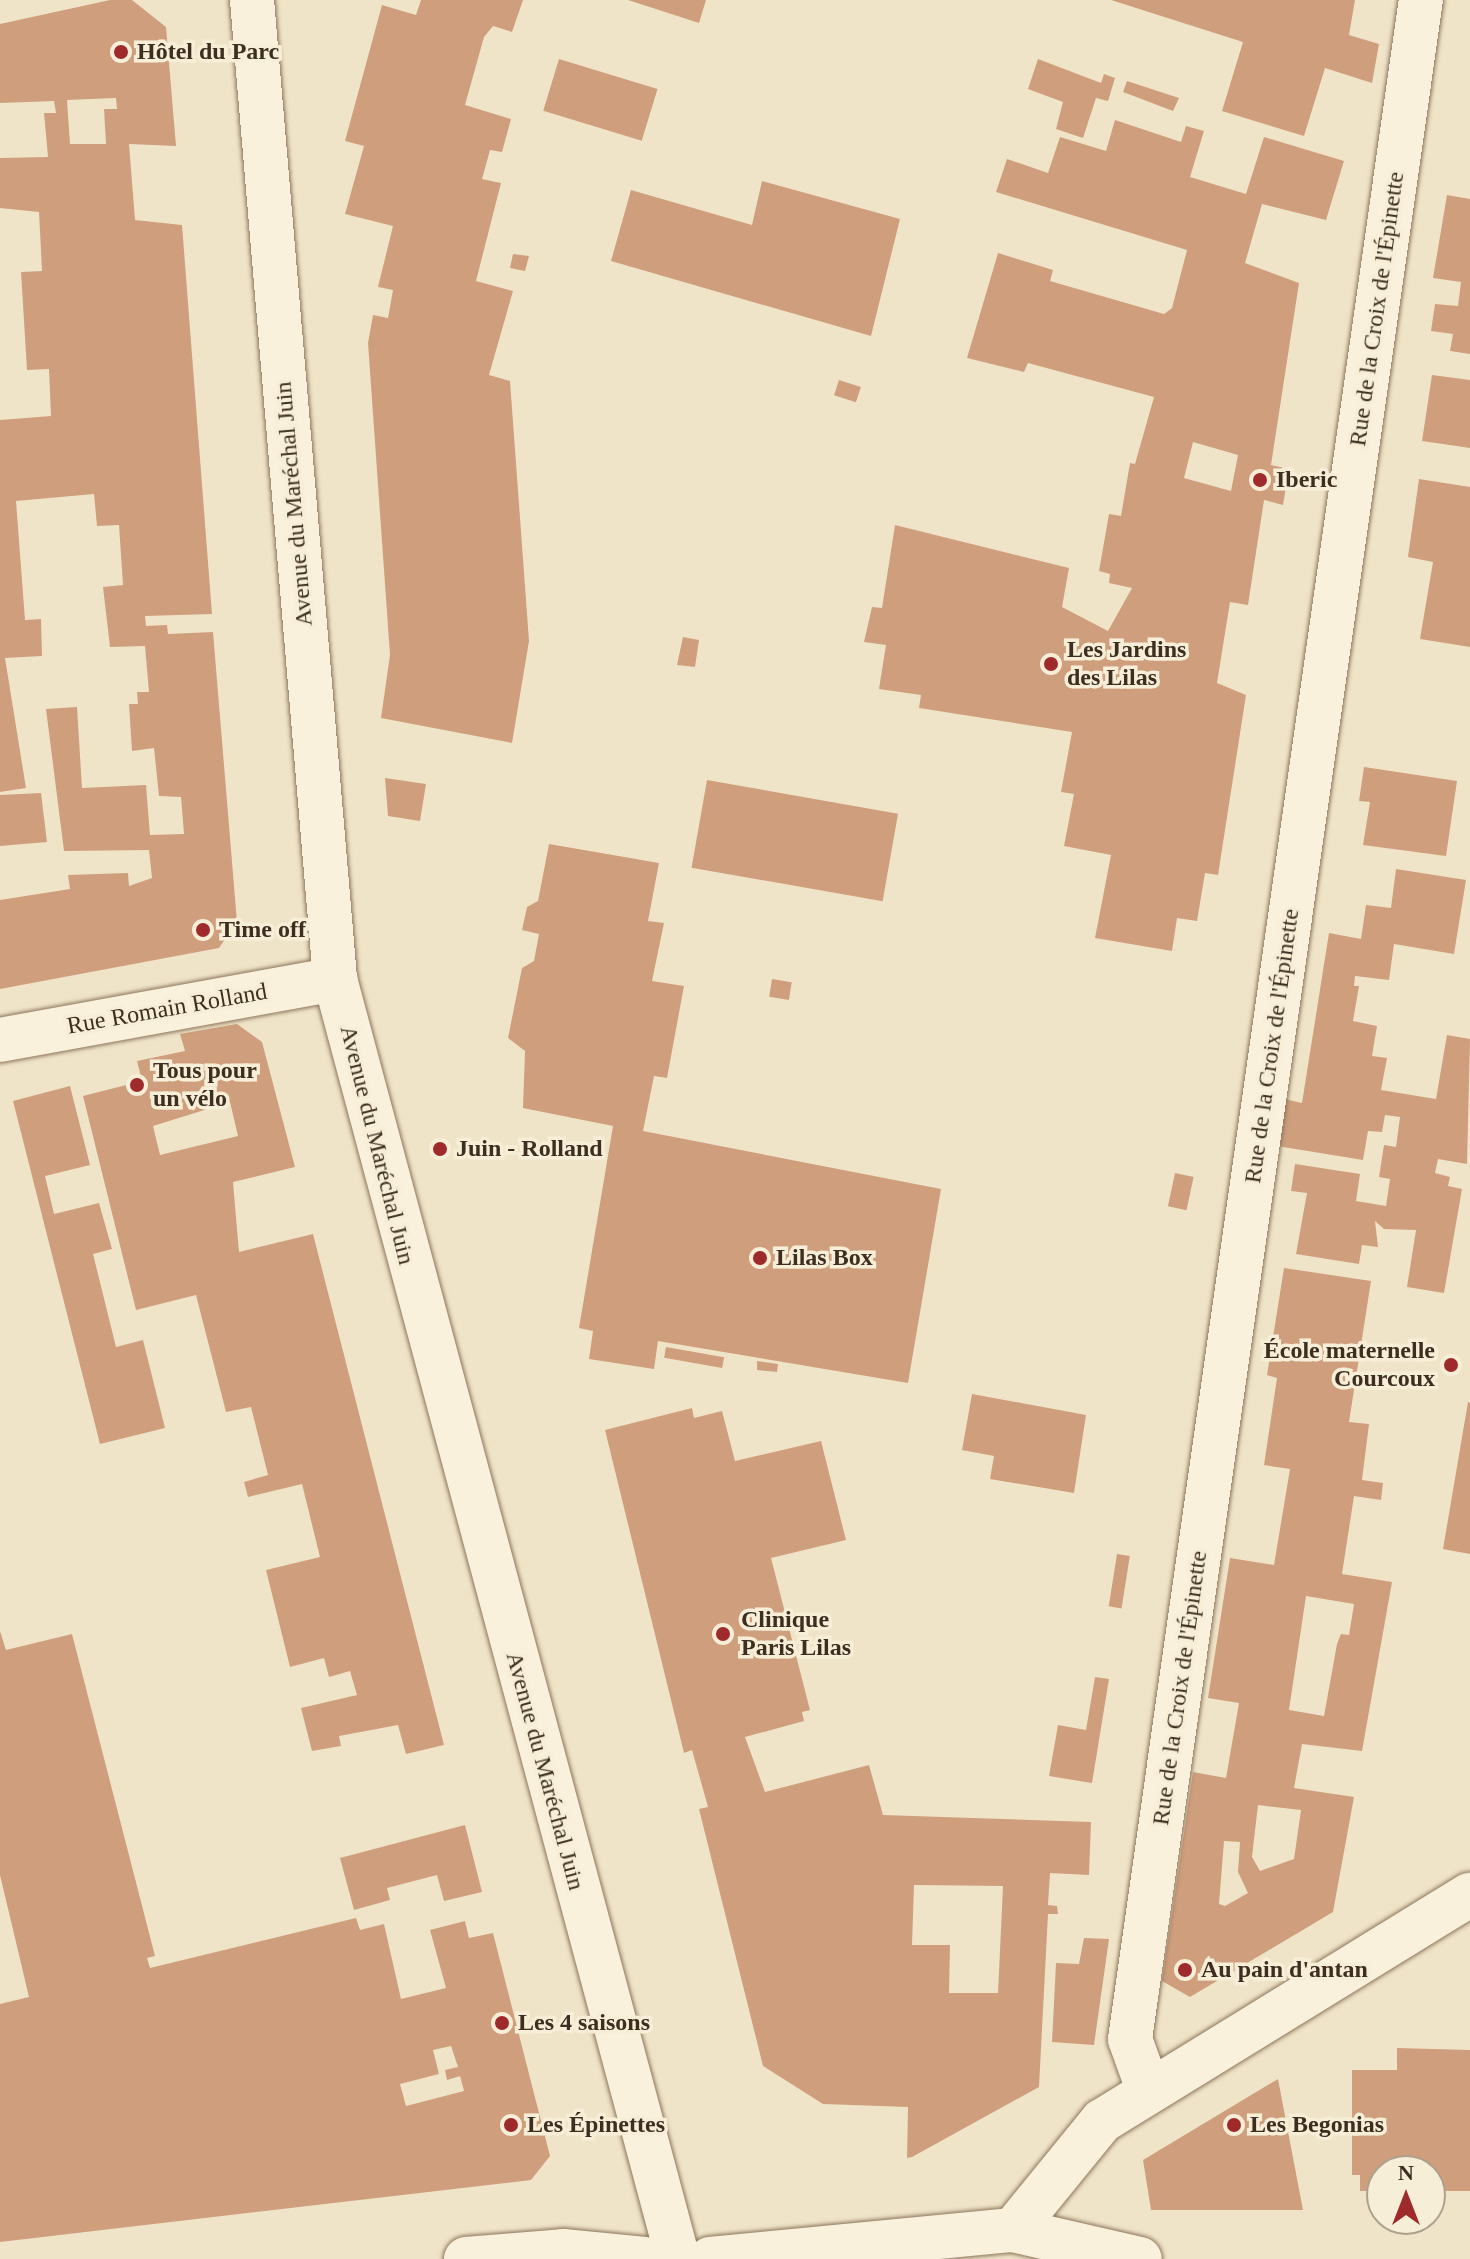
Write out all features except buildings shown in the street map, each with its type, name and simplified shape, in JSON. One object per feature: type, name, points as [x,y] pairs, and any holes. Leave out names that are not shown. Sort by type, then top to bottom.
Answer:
[{"type":"street","name":"Avenue du Maréchal Juin","points":[[252,0],[335,979],[678,2259]]},
{"type":"street","name":"Rue de la Croix de l'Épinette","points":[[1148,2089],[1130,2039],[1421,0]]},
{"type":"street","name":"Rue Romain Rolland","points":[[0,1040],[335,979]]},
{"type":"street","points":[[1013,2230],[1102,2121],[1148,2089],[1470,1895]]},
{"type":"street","points":[[710,2259],[1013,2230],[1140,2259]]},
{"type":"street","points":[[466,2259],[563,2251],[645,2259]]},
{"type":"place","name":"Hôtel du Parc","points":[[121,52]]},
{"type":"place","name":"Iberic","points":[[1260,480]]},
{"type":"place","name":"Les Jardins des Lilas","points":[[1051,664]]},
{"type":"place","name":"Time off","points":[[203,930]]},
{"type":"place","name":"Tous pour un vélo","points":[[137,1085]]},
{"type":"place","name":"Juin - Rolland","points":[[440,1149]]},
{"type":"place","name":"Lilas Box","points":[[760,1258]]},
{"type":"place","name":"École maternelle Courcoux","points":[[1451,1365]]},
{"type":"place","name":"Clinique Paris Lilas","points":[[723,1634]]},
{"type":"place","name":"Au pain d'antan","points":[[1185,1970]]},
{"type":"place","name":"Les 4 saisons","points":[[502,2023]]},
{"type":"place","name":"Les Épinettes","points":[[511,2125]]},
{"type":"place","name":"Les Begonias","points":[[1234,2125]]}]
